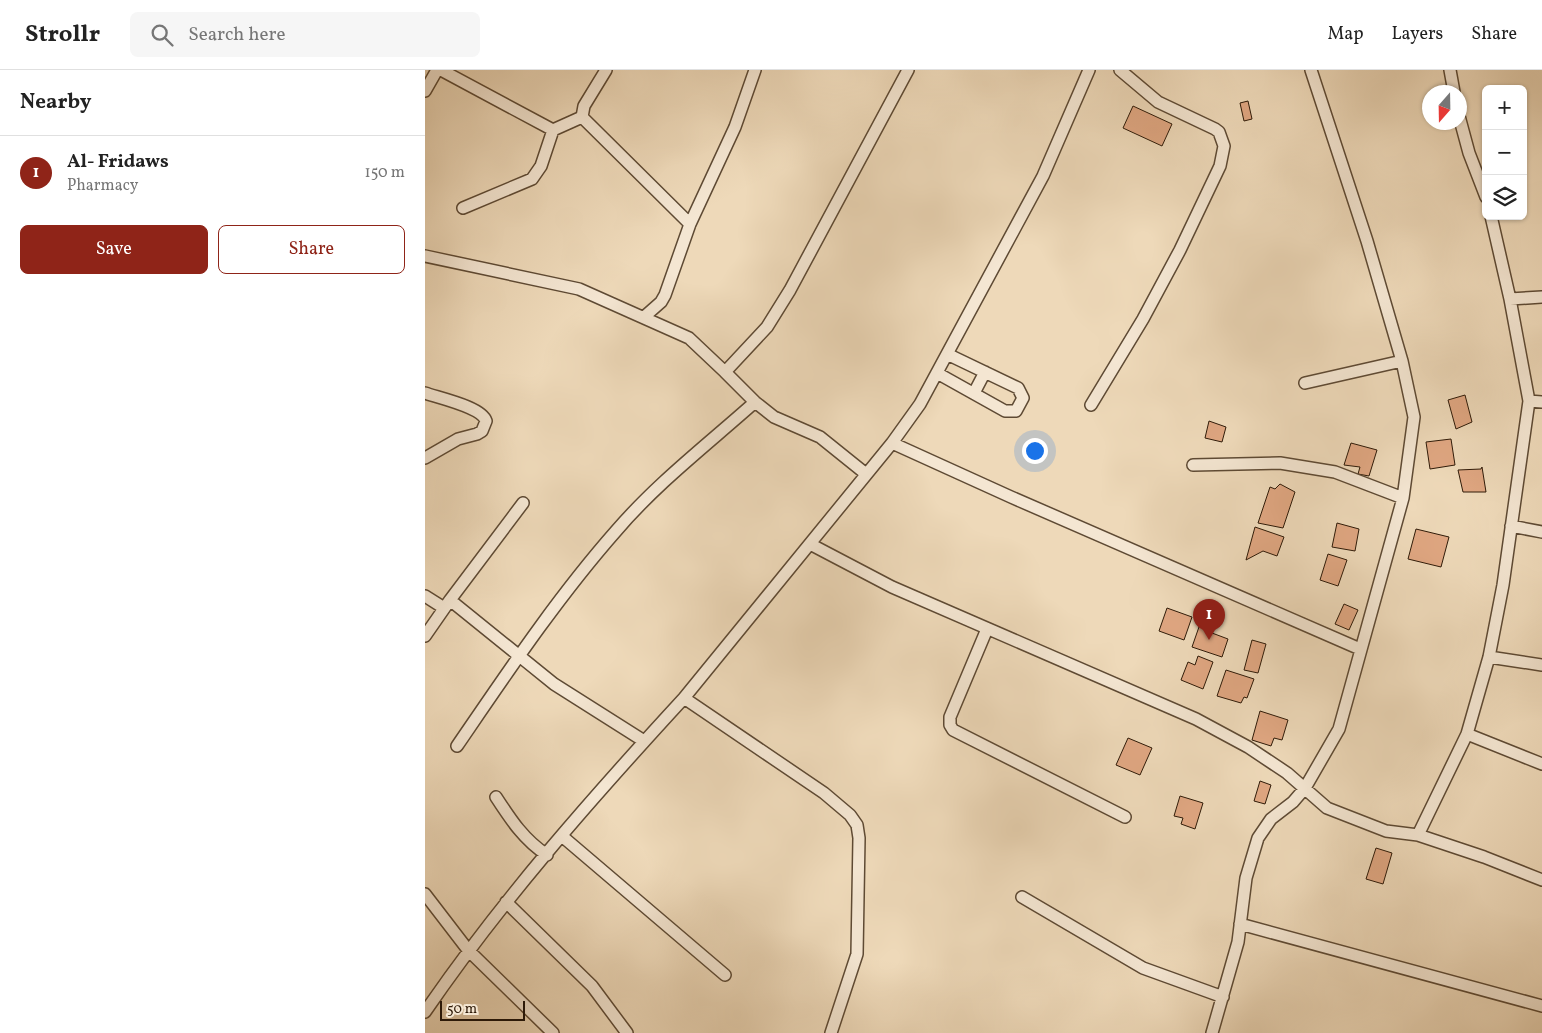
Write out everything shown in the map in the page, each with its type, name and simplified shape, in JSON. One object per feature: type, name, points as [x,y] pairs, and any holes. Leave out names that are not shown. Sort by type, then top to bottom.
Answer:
[{"type":"street","points":[[582,117],[585,106],[606,70]]},
{"type":"street","points":[[644,317],[661,302],[689,224],[705,187],[732,134],[755,70]]},
{"type":"street","points":[[725,372],[767,327],[790,290],[908,70]]},
{"type":"street","points":[[425,1012],[468,950],[507,902],[644,741],[684,698],[892,443],[920,404],[1043,176],[1089,70]]},
{"type":"street","points":[[1091,406],[1143,319],[1180,250],[1220,166],[1224,146],[1219,132],[1215,129],[1158,102],[1120,70]]},
{"type":"street","points":[[1212,1033],[1223,997],[1240,924],[1246,878],[1258,838],[1271,819],[1293,802],[1305,788],[1339,729],[1403,498],[1414,417],[1402,361],[1367,241],[1311,70]]},
{"type":"street","points":[[1450,70],[1453,85]]},
{"type":"street","points":[[425,91],[434,73],[553,130]]},
{"type":"street","points":[[463,208],[532,179],[541,166],[553,130],[582,117]]},
{"type":"street","points":[[582,117],[689,224]]},
{"type":"street","points":[[1463,130],[1469,153],[1482,187]]},
{"type":"street","points":[[1418,834],[1467,734],[1489,657],[1503,586],[1529,401],[1511,299],[1492,220]]},
{"type":"street","points":[[425,256],[579,289],[689,338],[755,402],[774,417],[820,437],[866,474]]},
{"type":"street","points":[[1511,299],[1542,297]]},
{"type":"street","points":[[937,373],[1010,412],[1016,411],[1023,398],[1018,388],[947,354]]},
{"type":"street","points":[[1305,383],[1402,361]]},
{"type":"street","points":[[974,393],[985,372]]},
{"type":"street","points":[[425,393],[482,413],[486,421],[482,431],[458,440],[425,458]]},
{"type":"street","points":[[1529,401],[1542,402]]},
{"type":"street","points":[[457,746],[519,654],[617,530],[659,487],[755,402]]},
{"type":"street","points":[[892,443],[1360,649]]},
{"type":"street","points":[[1193,465],[1279,463],[1335,472],[1403,498]]},
{"type":"street","points":[[425,636],[523,503]]},
{"type":"street","points":[[1511,526],[1542,532]]},
{"type":"street","points":[[810,544],[876,580],[1196,719],[1249,747],[1287,773],[1327,808],[1353,820],[1386,831],[1418,834],[1542,880]]},
{"type":"street","points":[[425,596],[447,604],[519,654],[554,684],[644,741]]},
{"type":"street","points":[[987,629],[950,717],[950,725],[953,730],[1125,817]]},
{"type":"street","points":[[1489,657],[1542,665]]},
{"type":"street","points":[[684,698],[824,793],[850,815],[857,825],[859,838],[857,954],[831,1033]]},
{"type":"street","points":[[1467,734],[1542,764]]},
{"type":"street","points":[[496,797],[523,836],[547,855]]},
{"type":"street","points":[[563,837],[725,975]]},
{"type":"street","points":[[425,894],[468,950],[553,1033]]},
{"type":"street","points":[[1022,897],[1143,968],[1223,997]]},
{"type":"street","points":[[507,902],[592,986],[627,1033]]},
{"type":"street","points":[[1240,924],[1542,1006]]},
{"type":"building","points":[[1248,101],[1252,119],[1244,121],[1240,103]]},
{"type":"building","points":[[1133,106],[1172,124],[1162,146],[1123,128]]},
{"type":"building","points":[[1465,395],[1472,422],[1456,429],[1448,400]]},
{"type":"building","points":[[1209,421],[1226,427],[1222,442],[1205,438]]},
{"type":"building","points":[[1451,439],[1455,465],[1430,469],[1426,442]]},
{"type":"building","points":[[1351,443],[1377,450],[1369,476],[1358,474],[1360,467],[1344,465]]},
{"type":"building","points":[[1482,467],[1486,492],[1463,492],[1458,470],[1481,469]]},
{"type":"building","points":[[1280,484],[1295,492],[1283,528],[1258,523],[1270,487],[1275,489]]},
{"type":"building","points":[[1337,523],[1359,529],[1355,551],[1332,547]]},
{"type":"building","points":[[1255,527],[1284,537],[1277,556],[1263,551],[1246,560]]},
{"type":"building","points":[[1416,529],[1449,537],[1441,567],[1408,559]]},
{"type":"building","points":[[1328,554],[1347,560],[1338,586],[1320,580]]},
{"type":"building","points":[[1344,604],[1358,610],[1349,630],[1335,624]]},
{"type":"building","points":[[1167,608],[1192,617],[1184,640],[1159,631]]},
{"type":"building","points":[[1200,624],[1213,629],[1212,633],[1228,639],[1222,657],[1192,647]]},
{"type":"building","points":[[1252,640],[1266,644],[1258,673],[1244,670]]},
{"type":"building","points":[[1198,656],[1213,662],[1203,689],[1181,680],[1188,662],[1195,665]]},
{"type":"building","points":[[1226,670],[1254,679],[1247,698],[1244,697],[1241,703],[1217,696]]},
{"type":"building","points":[[1260,711],[1288,720],[1282,740],[1274,738],[1271,746],[1252,740]]},
{"type":"building","points":[[1128,738],[1152,748],[1140,775],[1116,765]]},
{"type":"building","points":[[1260,781],[1271,785],[1265,804],[1254,801]]},
{"type":"building","points":[[1180,796],[1203,803],[1195,829],[1181,824],[1183,818],[1174,816]]},
{"type":"building","points":[[1376,848],[1392,853],[1383,884],[1366,879]]},
{"type":"place","name":"Al- Fridaws","points":[[1209,640]]}]
